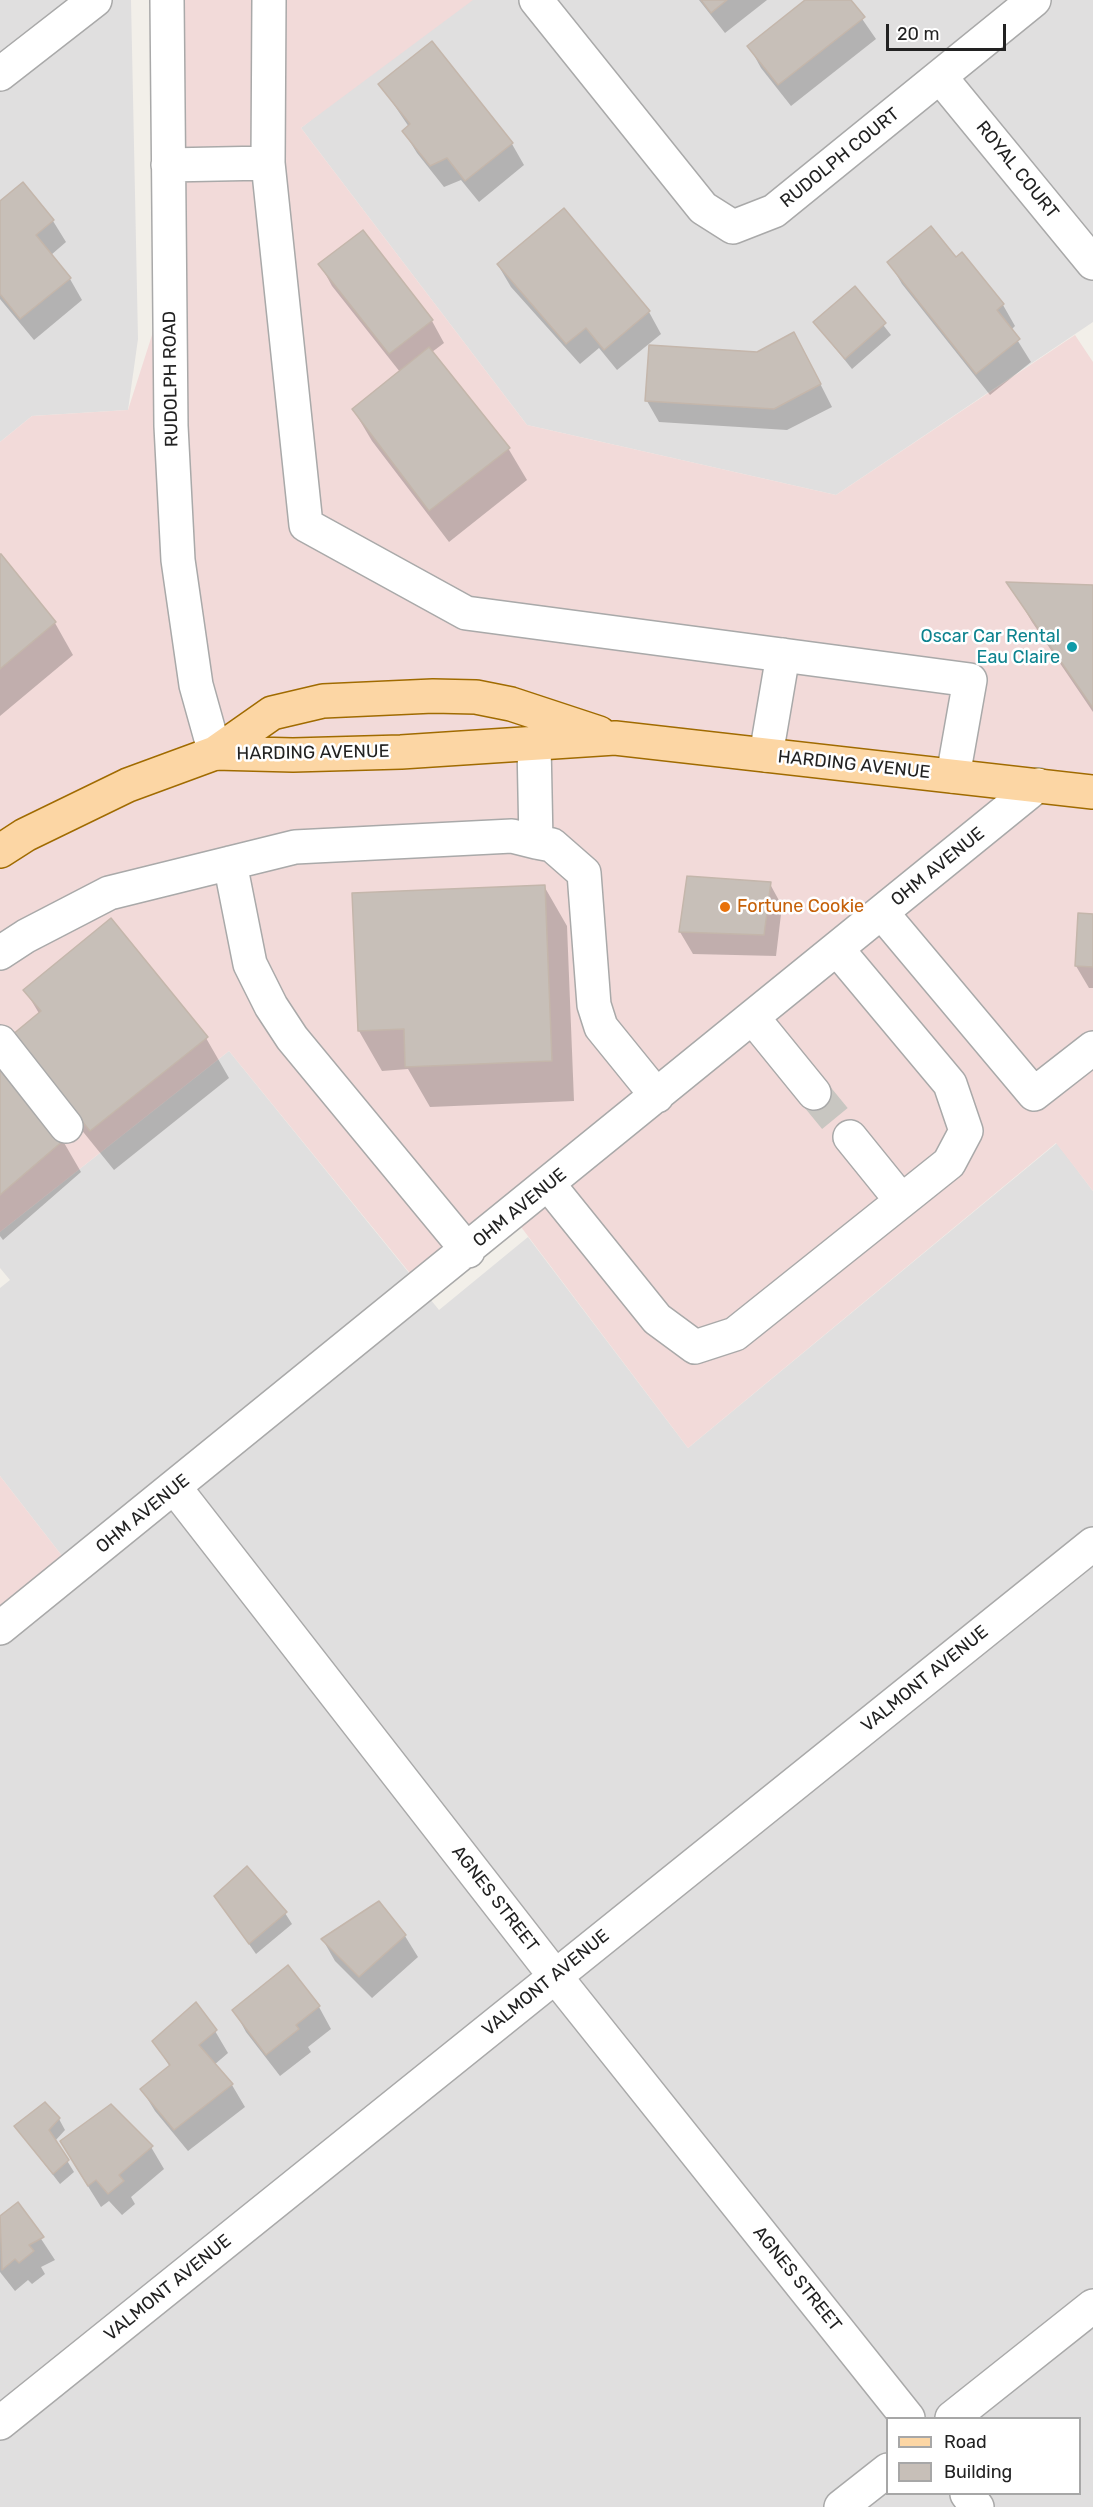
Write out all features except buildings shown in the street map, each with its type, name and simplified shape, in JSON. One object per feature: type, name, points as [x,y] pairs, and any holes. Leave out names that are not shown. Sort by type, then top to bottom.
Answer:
[{"type":"main road","name":"HARDING AVENUE","points":[[215,753],[272,713],[323,701],[433,696],[476,698],[511,704],[615,738]]},
{"type":"main road","name":"HARDING AVENUE","points":[[215,753],[293,755],[615,738],[1093,792]]},
{"type":"main road","points":[[0,851],[25,835],[128,785],[215,753]]},
{"type":"street","points":[[0,74],[95,0]]},
{"type":"street","name":"RUDOLPH ROAD","points":[[167,0],[171,426],[178,560],[194,674],[215,753]]},
{"type":"street","points":[[269,0],[268,163],[306,525],[466,613],[970,680],[953,776]]},
{"type":"street","name":"RUDOLPH COURT","points":[[536,0],[703,208],[733,227],[774,210],[941,78],[1034,0]]},
{"type":"street","name":"ROYAL COURT","points":[[941,78],[1093,263]]},
{"type":"street","points":[[168,165],[268,163]]},
{"type":"street","points":[[766,755],[783,655]]},
{"type":"street","points":[[534,744],[536,842]]},
{"type":"street","name":"OHM AVENUE","points":[[0,1628],[176,1488],[1038,786]]},
{"type":"street","points":[[0,953],[109,893],[294,847],[512,836],[552,845],[584,873],[594,1005],[601,1027],[657,1096]]},
{"type":"street","points":[[230,863],[250,964],[272,1006],[292,1038],[468,1251]]},
{"type":"street","points":[[882,913],[1034,1094],[1093,1048]]},
{"type":"street","points":[[549,1185],[657,1319],[695,1347],[735,1334],[949,1163],[966,1131],[950,1084],[837,949]]},
{"type":"street","points":[[753,1018],[814,1093]]},
{"type":"street","points":[[0,1042],[66,1126]]},
{"type":"street","points":[[850,1137],[901,1200]]},
{"type":"street","name":"AGNES STREET","points":[[176,1488],[555,1976],[907,2417]]},
{"type":"street","name":"VALMONT AVENUE","points":[[0,2423],[1093,1544]]},
{"type":"street","points":[[953,2417],[1093,2306]]},
{"type":"street","points":[[841,2507],[886,2472]]},
{"type":"shaded area","points":[[0,0],[131,0],[138,339],[128,410],[32,416],[0,442]]},
{"type":"shaded area","points":[[167,0],[473,0],[301,128],[527,425],[836,495],[1075,335],[1093,362],[1093,1191],[1056,1143],[688,1448],[512,1215],[422,1288],[229,1051],[0,1232],[0,442],[32,416],[128,410],[169,282]]},
{"type":"shaded area","points":[[458,0],[1093,0],[1093,322],[836,495],[527,425],[301,128]]},
{"type":"shaded area","points":[[229,1051],[439,1310],[528,1237],[688,1448],[1057,1143],[1093,1191],[1093,2507],[0,2507],[0,1628],[73,1570],[0,1476],[0,1288],[10,1280],[0,1268],[0,1232]]},
{"type":"shaded area","points":[[0,1476],[73,1570],[0,1628]]},
{"type":"tunnel","points":[[814,1093],[850,1137]]},
{"type":"place","name":"Oscar Car Rental Eau Claire","points":[[1072,647]]},
{"type":"place","name":"Fortune Cookie","points":[[725,907]]}]
